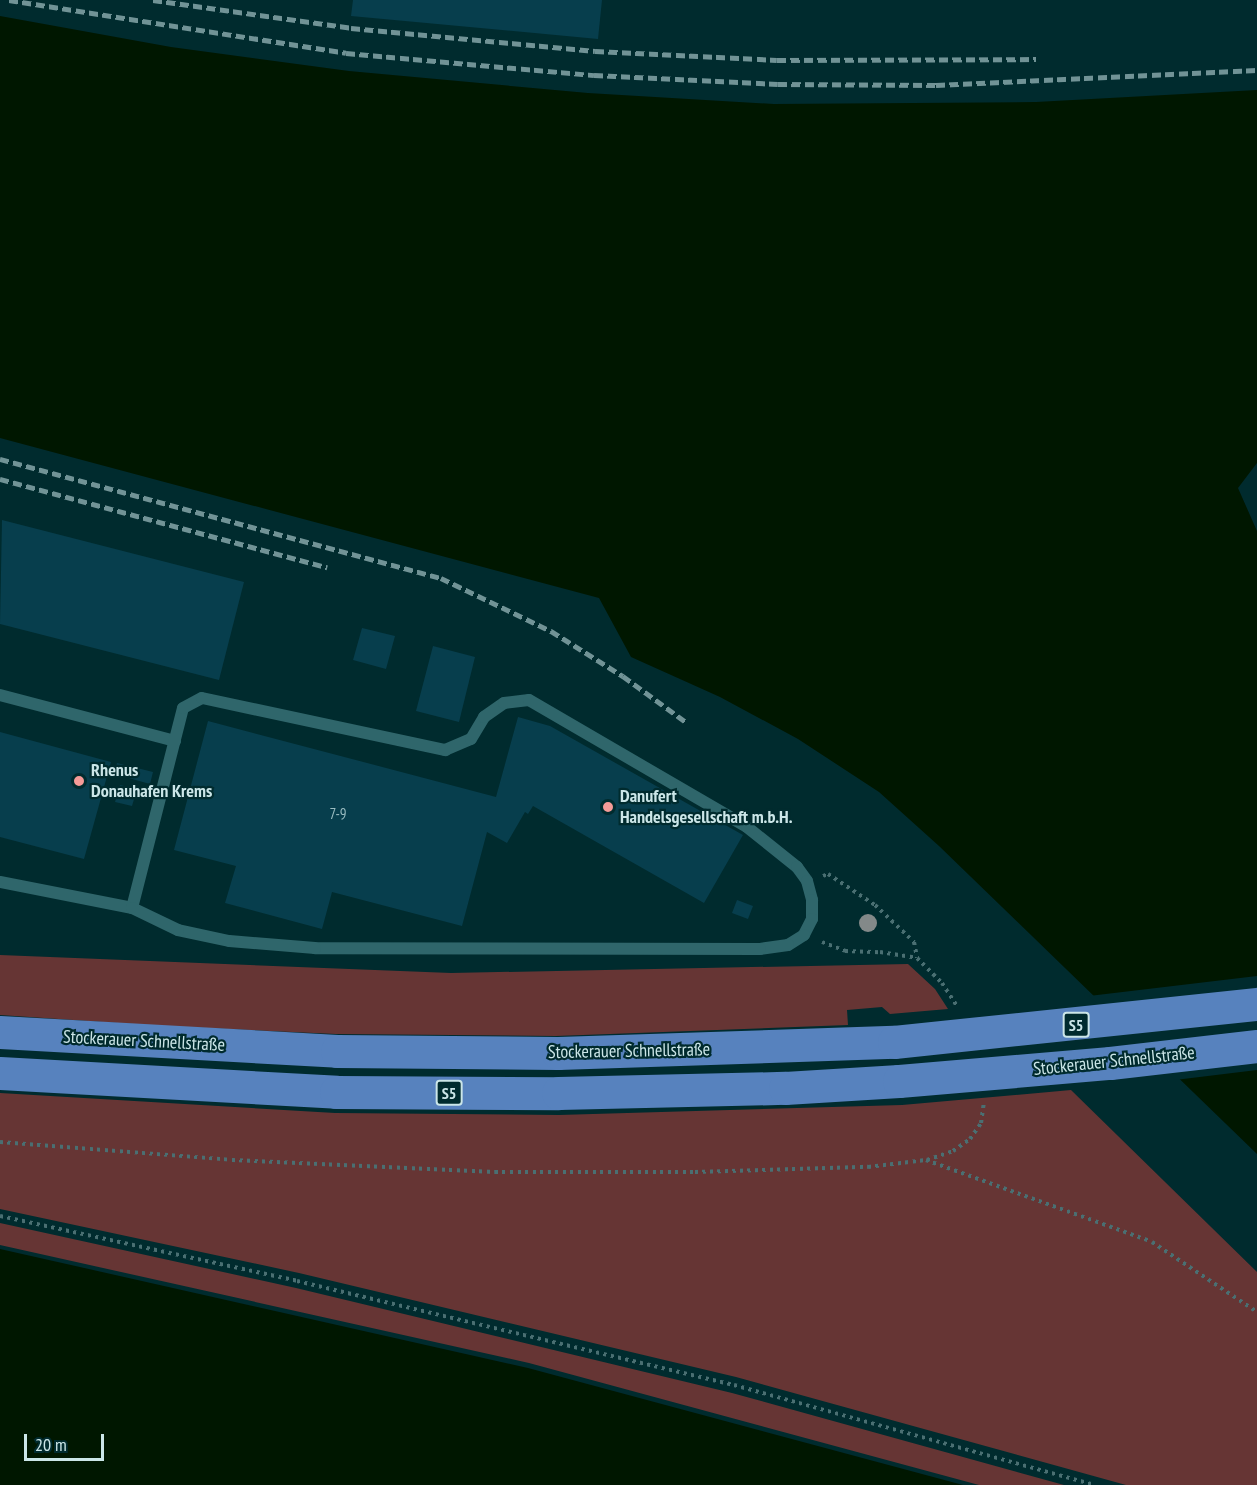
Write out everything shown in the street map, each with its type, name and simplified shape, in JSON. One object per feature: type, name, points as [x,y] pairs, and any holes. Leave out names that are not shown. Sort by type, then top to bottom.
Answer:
[{"type":"highway","name":"Stockerauer Schnellstraße","points":[[0,1032],[337,1051],[558,1053],[894,1042],[1257,1004]]},
{"type":"highway","name":"Stockerauer Schnellstraße","points":[[0,1073],[348,1092],[558,1093],[899,1081],[1110,1063],[1257,1046]]},
{"type":"lane","points":[[0,695],[175,741]]},
{"type":"lane","points":[[0,882],[132,908],[178,930],[229,941],[315,948],[760,949],[788,945],[804,935],[812,919],[807,882],[797,867],[747,827],[530,700],[504,703],[484,717],[471,739],[445,750],[201,698],[183,708],[132,908]]},
{"type":"path","points":[[804,935],[845,951],[917,958],[914,942],[875,905],[828,874],[807,882]]},
{"type":"path","points":[[0,1142],[232,1160],[495,1172],[729,1171],[868,1167],[926,1160],[1152,1242],[1257,1312]]},
{"type":"path","points":[[0,1216],[297,1281],[734,1385],[1095,1485]]},
{"type":"shaded area","points":[[0,16],[171,47],[349,71],[588,93],[774,104],[1036,102],[1257,90],[1257,463],[1238,488],[1257,531],[1257,1154],[939,846],[879,792],[798,739],[720,697],[631,657],[599,598],[0,438]]},
{"type":"shaded area","points":[[0,955],[451,973],[908,964],[935,989],[948,1009],[890,1014],[882,1007],[847,1010],[848,1025],[556,1036],[336,1034],[162,1026],[0,1015]]},
{"type":"shaded area","points":[[1071,1090],[1257,1272],[1257,1485],[1126,1485],[736,1377],[299,1273],[0,1209],[0,1093],[335,1113],[559,1115],[902,1105]]},
{"type":"shaded area","points":[[0,1223],[296,1288],[732,1393],[1064,1485],[979,1485],[529,1363],[0,1245]]},
{"type":"shaded area","points":[[0,1249],[528,1368],[963,1485],[0,1485]]},
{"type":"pier","points":[[1257,976],[1257,1070],[1175,1080],[1089,996]]},
{"type":"building","points":[[353,0],[602,0],[598,39],[351,16]]},
{"type":"building","points":[[2,520],[244,582],[219,680],[0,624]]},
{"type":"building","points":[[362,628],[395,636],[386,669],[353,660]]},
{"type":"building","points":[[433,646],[475,657],[459,722],[416,711]]},
{"type":"building","points":[[518,717],[550,726],[743,835],[704,903],[533,806],[528,814],[525,812],[507,843],[487,832],[462,926],[332,892],[322,929],[225,903],[236,866],[174,850],[208,721],[496,797]]},
{"type":"building","points":[[0,732],[111,762],[84,859],[0,837]]},
{"type":"building","points":[[117,763],[153,772],[150,784],[114,774]]},
{"type":"building","points":[[120,785],[137,789],[132,806],[115,802]]},
{"type":"building","points":[[737,900],[753,906],[748,919],[732,913]]},
{"type":"railway","points":[[9,0],[346,53],[594,75],[778,84],[936,85],[1257,70]]},
{"type":"railway","points":[[153,0],[351,28],[595,51],[777,60],[1036,59]]},
{"type":"railway","points":[[0,459],[441,578],[551,631],[623,676],[686,722]]},
{"type":"railway","points":[[0,479],[327,567]]},
{"type":"place","name":"Rhenus Donauhafen Krems","points":[[79,781]]},
{"type":"place","name":"Danufert Handelsgesellschaft m.b.H.","points":[[608,807]]}]
